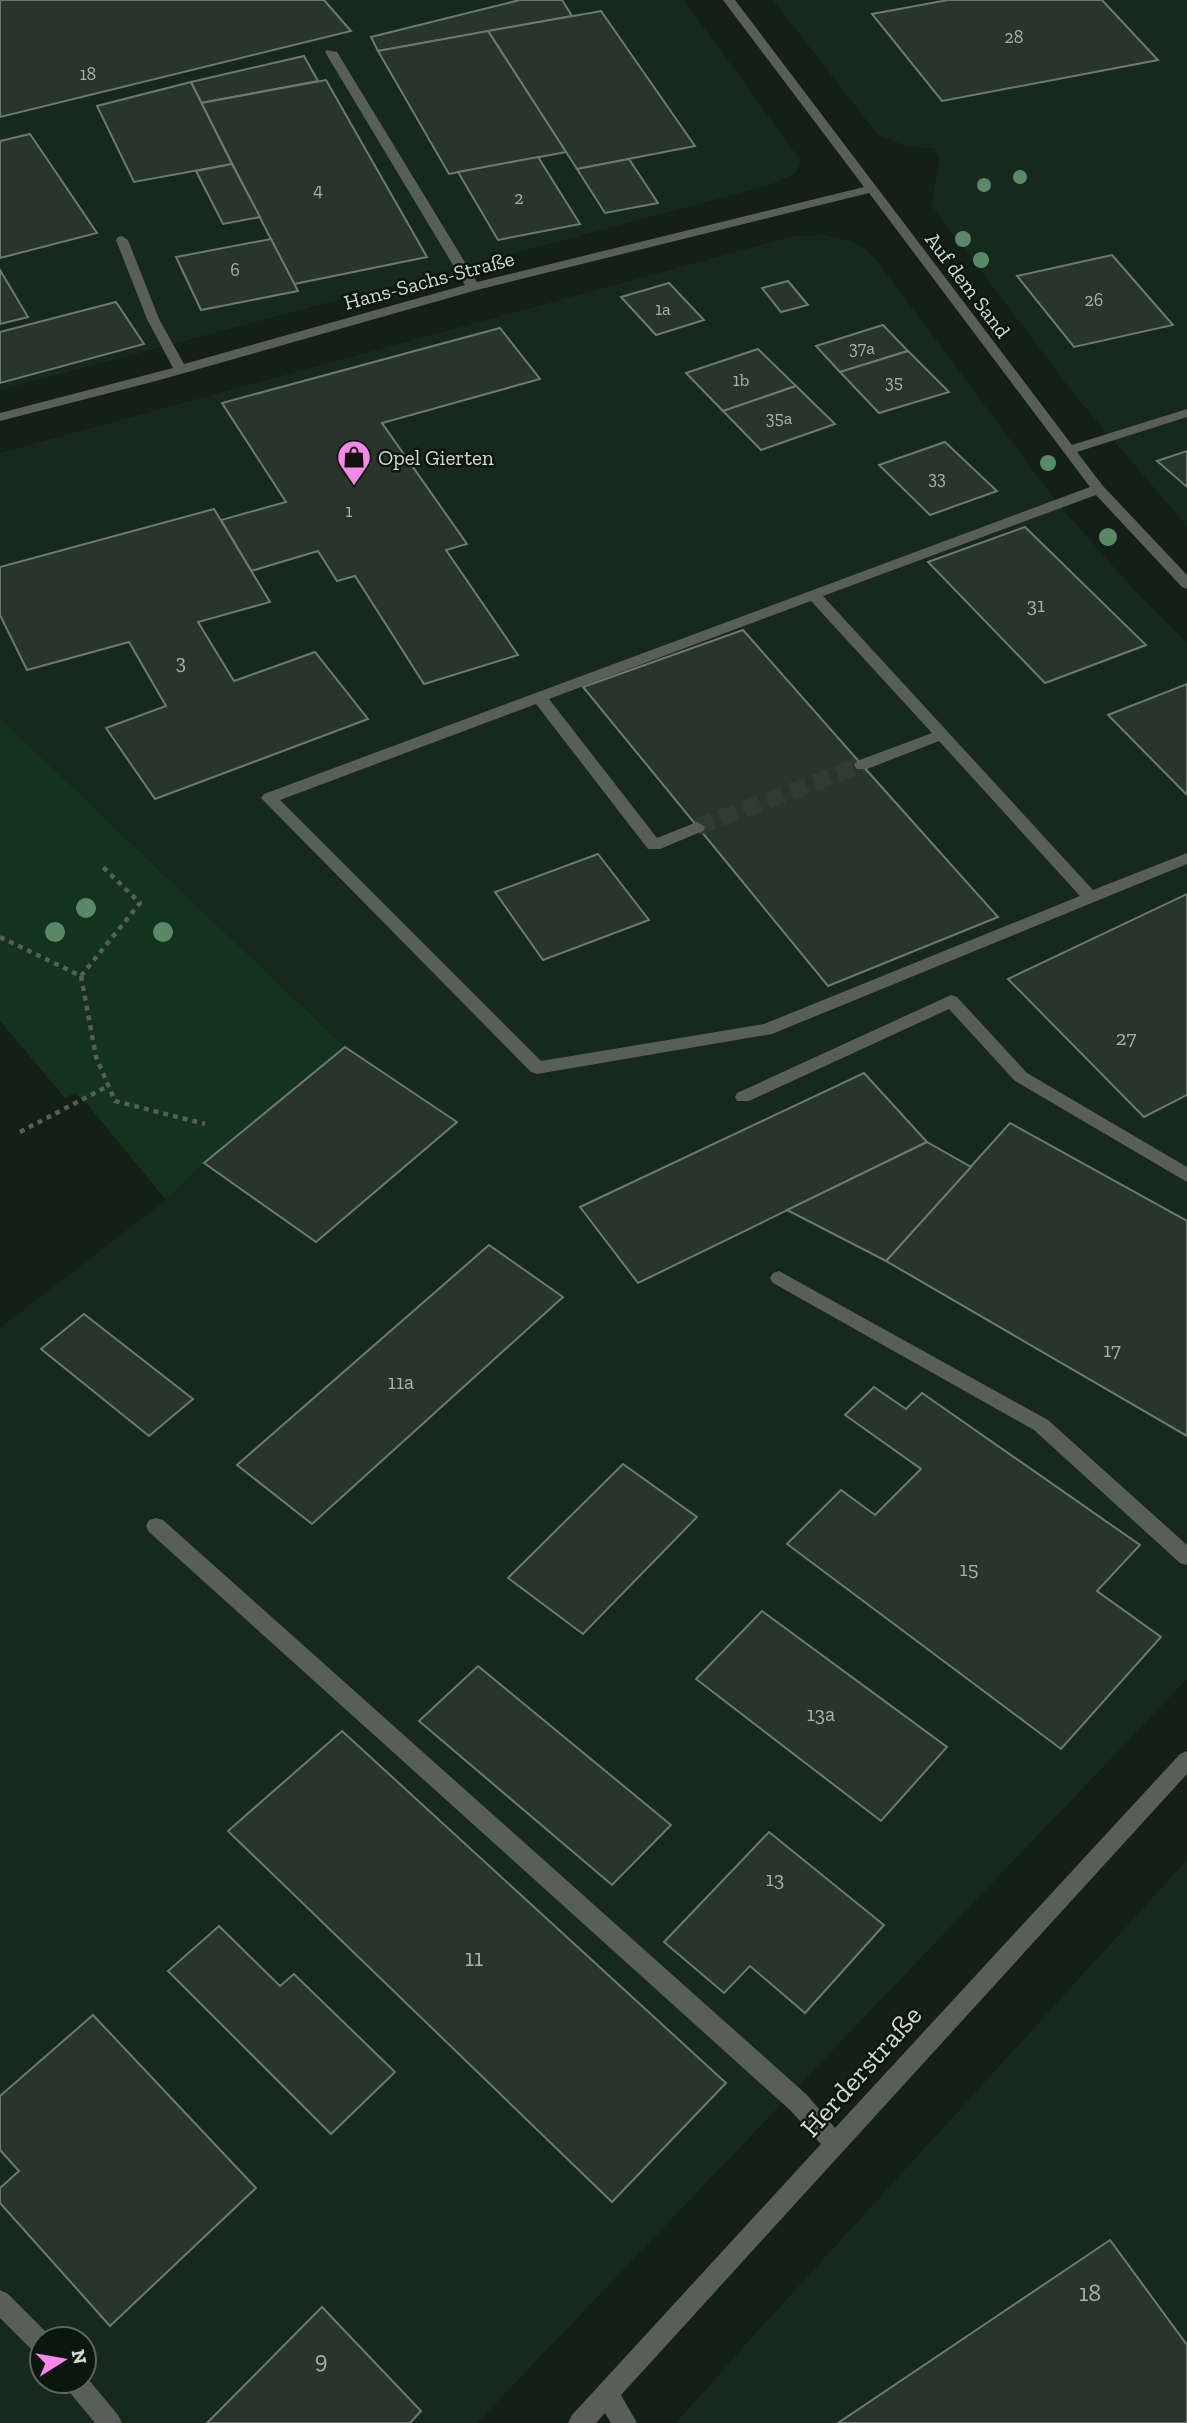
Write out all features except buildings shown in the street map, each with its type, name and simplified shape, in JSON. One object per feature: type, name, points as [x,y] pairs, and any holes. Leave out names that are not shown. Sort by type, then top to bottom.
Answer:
[{"type":"street","name":"Auf dem Sand","points":[[729,0],[1098,489],[1187,584]]},
{"type":"street","points":[[331,52],[473,287]]},
{"type":"street","name":"Hans-Sachs-Straße","points":[[0,417],[473,287],[871,189]]},
{"type":"street","points":[[122,240],[153,319],[180,369]]},
{"type":"street","points":[[1070,450],[1187,413]]},
{"type":"street","points":[[1098,489],[269,798],[537,1068],[766,1030],[1187,858]]},
{"type":"street","points":[[814,596],[1090,897]]},
{"type":"street","points":[[539,697],[654,845],[697,827]]},
{"type":"street","points":[[862,765],[941,735]]},
{"type":"street","points":[[743,1097],[951,1001],[1021,1077],[1187,1175]]},
{"type":"street","points":[[779,1278],[1041,1425],[1187,1558]]},
{"type":"street","points":[[156,1526],[799,2103],[835,2144]]},
{"type":"street","name":"Herderstraße","points":[[580,2423],[1187,1760]]},
{"type":"street","points":[[0,2302],[28,2330]]},
{"type":"street","points":[[607,2394],[625,2423]]},
{"type":"street","points":[[87,2395],[110,2423]]},
{"type":"path","points":[[103,867],[140,903],[81,976],[92,1038],[106,1087],[115,1101],[205,1124]]},
{"type":"path","points":[[0,937],[81,976]]},
{"type":"path","points":[[20,1132],[106,1087]]},
{"type":"shaded area","points":[[0,0],[684,0],[801,161],[797,171],[766,186],[0,390]]},
{"type":"shaded area","points":[[773,0],[1187,0],[1187,526],[1077,398],[931,205],[940,161],[934,148],[908,147],[878,135]]},
{"type":"shaded area","points":[[824,235],[851,241],[875,258],[1059,505],[1137,593],[1187,643],[1187,1679],[477,2423],[0,2423],[0,1328],[166,1200],[204,1163],[345,1047],[0,718],[0,453],[794,236]]},
{"type":"shaded area","points":[[0,718],[345,1047],[204,1163],[166,1200],[88,1105],[75,1093],[65,1098],[0,1021]]},
{"type":"shaded area","points":[[1187,1860],[1187,2423],[676,2423],[747,2343]]},
{"type":"tunnel","points":[[697,827],[862,765]]},
{"type":"place","name":"Opel Gierten","points":[[354,487]]}]
